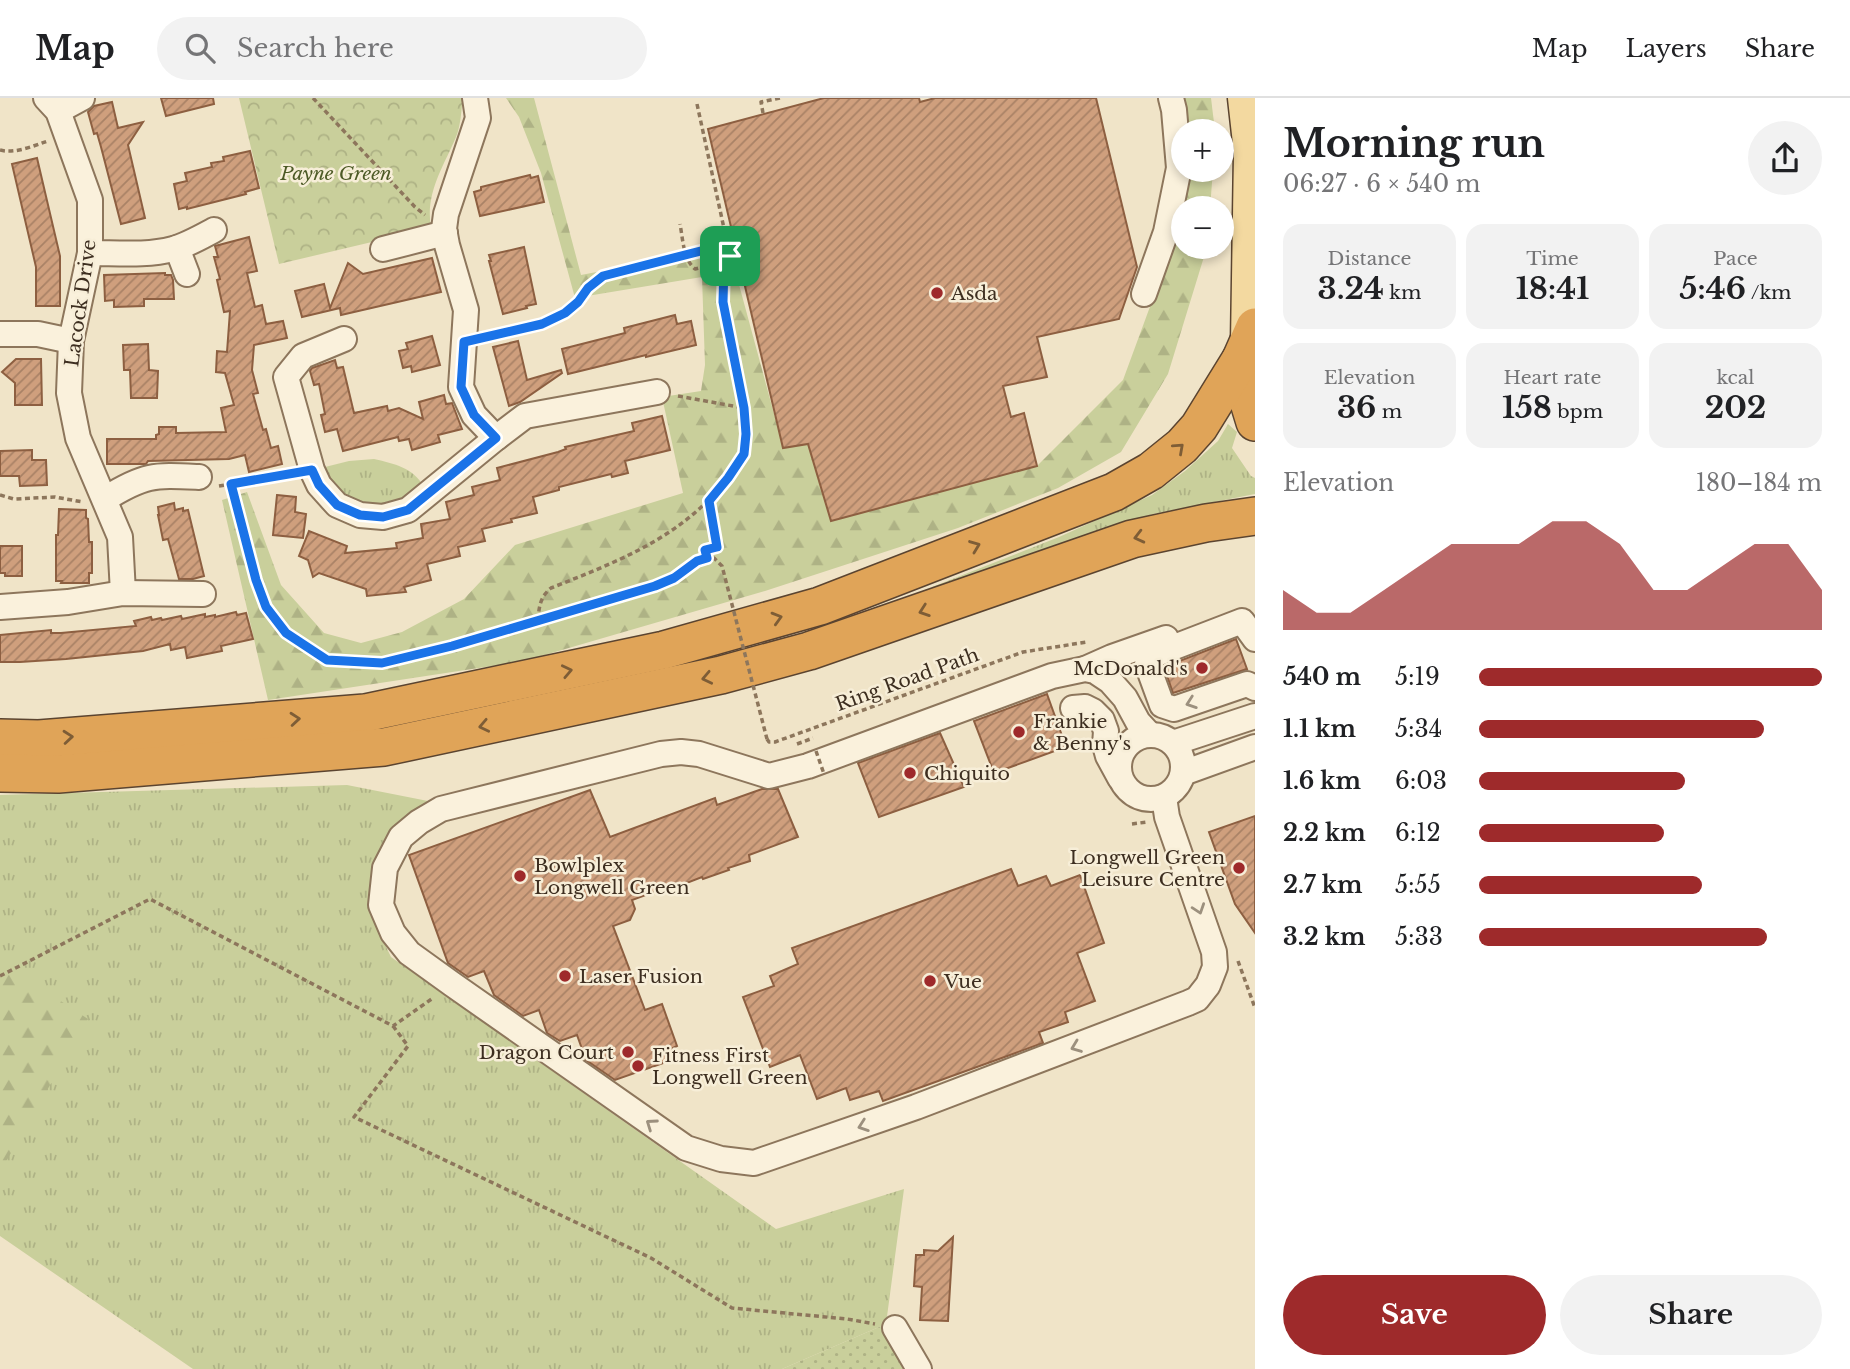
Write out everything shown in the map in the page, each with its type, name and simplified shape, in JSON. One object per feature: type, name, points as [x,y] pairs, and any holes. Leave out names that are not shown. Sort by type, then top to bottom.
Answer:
[{"type":"highway","points":[[1247,343],[1244,386],[1255,422]]},
{"type":"highway","points":[[0,738],[39,739],[365,713],[664,650],[820,606],[1114,492],[1151,471],[1182,446],[1199,427],[1247,343]]},
{"type":"highway","points":[[0,773],[58,774],[384,747],[721,675],[810,651],[1132,539],[1206,523],[1255,516]]},
{"type":"main road","points":[[1244,98],[1250,152],[1247,343]]},
{"type":"street","points":[[52,105],[82,98]]},
{"type":"street","points":[[475,98],[478,118],[446,214],[444,231],[466,310],[461,387],[474,415],[496,438]]},
{"type":"street","points":[[1144,294],[1166,232],[1179,168],[1171,98]]},
{"type":"street","name":"Lacock Drive","points":[[52,105],[90,200],[90,253],[71,341],[69,393],[78,438],[120,537],[123,593]]},
{"type":"street","points":[[90,253],[164,251],[177,248],[214,230]]},
{"type":"street","points":[[383,249],[444,231]]},
{"type":"street","points":[[177,248],[187,274]]},
{"type":"street","points":[[0,334],[38,334],[71,341]]},
{"type":"street","points":[[344,339],[303,355],[286,377],[312,470],[319,485],[337,505],[360,515],[383,517],[408,510],[524,416],[657,392]]},
{"type":"street","points":[[107,503],[128,485],[144,478],[161,475],[209,482]]},
{"type":"street","points":[[0,607],[68,602],[123,593],[203,594]]},
{"type":"street","points":[[1255,639],[1242,621],[1151,656],[1147,664],[1162,705],[1174,709],[1247,684],[1255,688]]},
{"type":"street","points":[[1164,797],[1167,817],[1214,952],[1215,967],[1208,985],[1197,999],[1146,1021],[916,1107],[754,1163],[721,1158],[685,1148],[409,953],[393,933],[381,905],[385,868],[401,837],[419,821],[441,809],[662,754],[681,752],[698,754],[760,779],[808,766],[1052,676],[1085,670],[1112,657],[1189,629]]},
{"type":"street","points":[[1073,708],[1085,707],[1102,720],[1106,731],[1105,745],[1108,756],[1129,792],[1148,800],[1164,797],[1176,788],[1183,773],[1179,751],[1138,722],[1125,698],[1110,681],[1095,671],[1085,670]]},
{"type":"street","points":[[1120,778],[1118,767],[1123,750],[1131,741],[1140,737],[1162,739],[1255,716]]},
{"type":"street","points":[[1183,773],[1255,747]]},
{"type":"street","points":[[895,1328],[919,1369]]},
{"type":"path","points":[[313,98],[415,207],[444,231]]},
{"type":"path","points":[[763,113],[761,102],[780,98]]},
{"type":"path","points":[[538,621],[540,603],[551,588],[618,561],[660,539],[709,501],[744,454],[744,408],[723,302],[724,265],[730,256],[697,104]]},
{"type":"path","points":[[0,149],[5,151],[29,148],[66,135]]},
{"type":"path","points":[[680,224],[685,255],[691,266],[695,269],[724,265]]},
{"type":"path","points":[[464,342],[542,324],[565,313],[603,276],[728,244]]},
{"type":"path","points":[[657,392],[744,408]]},
{"type":"path","points":[[209,482],[231,484],[312,470]]},
{"type":"path","points":[[231,484],[256,580],[266,607],[286,633],[327,660],[382,663],[538,621],[674,578],[697,561],[706,558],[705,550],[717,547],[709,501]]},
{"type":"path","points":[[0,495],[14,499],[55,497],[107,503]]},
{"type":"path","name":"Ring Road Path","points":[[706,558],[714,558],[722,566],[769,742],[1023,652],[1094,641]]},
{"type":"path","points":[[816,751],[824,774]]},
{"type":"path","points":[[1132,824],[1153,821]]},
{"type":"path","points":[[0,976],[150,899],[393,1026],[408,1046],[354,1117],[651,1258],[733,1308],[847,1319],[895,1328]]},
{"type":"path","points":[[393,1026],[452,985]]},
{"type":"green space","name":"Payne Green","points":[[239,98],[463,98],[458,132],[433,192],[431,228],[279,264]]},
{"type":"green space","points":[[506,98],[534,98],[581,275],[728,244],[783,447],[808,444],[832,521],[1037,466],[1123,380],[1171,244],[1171,259],[1203,259],[1168,374],[1121,452],[1058,488],[958,528],[765,591],[524,661],[268,700],[222,500],[247,492],[281,585],[324,633],[361,643],[402,632],[464,599],[515,545],[683,493],[662,397],[701,391],[705,365],[702,277],[575,298],[541,173],[519,117]]},
{"type":"green space","points":[[1180,98],[1211,98],[1214,119],[1183,119]]},
{"type":"green space","points":[[1183,182],[1212,182],[1211,196],[1180,196]]},
{"type":"green space","points":[[1228,424],[1237,432],[1232,448],[1255,478],[1255,494],[1153,514],[933,590],[932,587],[1059,537],[1152,495],[1185,471],[1218,441]]},
{"type":"green space","points":[[374,459],[408,471],[423,486],[398,503],[366,507],[338,494],[321,468],[349,461]]},
{"type":"green space","points":[[347,785],[433,802],[388,834],[373,882],[374,922],[391,957],[776,1229],[904,1189],[886,1324],[782,1369],[193,1369],[0,1236],[0,795]]},
{"type":"green space","points":[[0,961],[88,1019],[0,1172]]},
{"type":"green space","points":[[886,1324],[923,1369],[782,1369]]},
{"type":"building","points":[[161,98],[213,98],[214,104],[166,116]]},
{"type":"building","name":"Asda","points":[[824,98],[919,98],[920,102],[935,98],[1096,98],[1137,267],[1119,319],[1037,337],[1047,377],[1003,386],[1011,417],[1024,413],[1037,466],[831,521],[808,444],[783,448],[708,129]]},
{"type":"building","points":[[112,102],[118,128],[143,122],[128,145],[145,218],[121,224],[97,133],[94,134],[88,112],[94,106]]},
{"type":"building","points":[[250,151],[259,188],[245,192],[246,194],[179,209],[174,184],[187,181],[185,173],[212,167],[211,163],[224,161],[223,157]]},
{"type":"building","points":[[37,158],[60,256],[60,306],[36,306],[36,267],[12,164]]},
{"type":"building","points":[[530,175],[531,178],[538,176],[544,202],[480,216],[474,192],[481,190],[481,187]]},
{"type":"building","points":[[249,237],[257,271],[247,273],[255,307],[262,305],[266,324],[283,321],[287,338],[254,345],[252,370],[258,393],[253,394],[263,430],[266,429],[271,448],[278,446],[282,464],[249,472],[245,455],[229,459],[107,464],[107,439],[156,439],[159,427],[176,427],[176,433],[226,432],[221,408],[234,405],[225,373],[216,372],[217,351],[227,352],[230,311],[224,312],[217,280],[220,279],[214,257],[218,257],[215,246]]},
{"type":"building","points":[[524,247],[536,304],[503,314],[489,255]]},
{"type":"building","points":[[432,258],[441,292],[341,315],[340,308],[302,317],[295,291],[324,284],[330,308],[348,263],[363,274]]},
{"type":"building","points":[[104,275],[171,275],[173,280],[174,299],[144,299],[144,306],[114,307],[114,300],[105,301]]},
{"type":"building","points":[[675,315],[677,324],[691,321],[696,345],[568,374],[562,349],[625,333],[624,328]]},
{"type":"building","points":[[432,336],[440,365],[412,372],[411,366],[403,368],[399,351],[408,349],[406,343]]},
{"type":"building","points":[[518,341],[527,380],[561,370],[562,373],[520,402],[509,406],[493,347]]},
{"type":"building","points":[[148,344],[149,370],[158,371],[157,398],[131,398],[130,370],[124,370],[123,345]]},
{"type":"building","points":[[16,359],[41,359],[42,405],[15,405],[15,383],[2,372]]},
{"type":"building","points":[[335,360],[337,368],[343,367],[354,413],[387,406],[388,411],[399,408],[423,419],[419,402],[444,395],[446,404],[452,403],[462,429],[438,435],[440,442],[412,450],[409,439],[399,441],[398,437],[343,451],[337,429],[325,432],[321,415],[325,414],[319,384],[314,385],[310,371]]},
{"type":"building","points":[[662,416],[670,450],[625,461],[628,473],[612,477],[611,474],[559,487],[559,490],[533,497],[537,513],[482,529],[485,541],[458,547],[460,556],[427,564],[431,580],[404,587],[406,592],[367,596],[366,589],[319,573],[313,577],[308,560],[299,556],[309,531],[347,546],[345,553],[397,548],[396,543],[423,538],[421,524],[450,519],[446,502],[474,495],[472,487],[500,480],[497,468],[558,452],[566,449],[565,447],[634,431],[632,423]]},
{"type":"building","points":[[32,450],[32,460],[46,460],[47,485],[20,486],[19,476],[0,476],[0,451]]},
{"type":"building","points":[[277,495],[296,497],[295,512],[306,514],[303,538],[273,535]]},
{"type":"building","points":[[174,503],[175,510],[188,510],[204,576],[179,579],[168,539],[163,540],[158,515],[158,507]]},
{"type":"building","points":[[59,509],[86,510],[89,542],[92,542],[92,573],[89,573],[89,583],[56,581]]},
{"type":"building","points":[[0,546],[22,546],[22,576],[5,576],[5,573],[0,573]]},
{"type":"building","points":[[236,612],[237,615],[246,613],[253,639],[221,646],[222,651],[187,658],[185,647],[171,650],[170,644],[143,651],[0,662],[0,635],[136,626],[134,621],[151,617],[152,620],[162,620],[181,616],[182,619],[205,614],[205,617],[215,617]]},
{"type":"building","points":[[1236,639],[1247,669],[1173,693],[1164,667]]},
{"type":"building","name":"Frankie & Benny's","points":[[1047,694],[1066,747],[994,773],[974,721]]},
{"type":"building","name":"Chiquito","points":[[940,733],[964,787],[879,817],[858,763]]},
{"type":"building","points":[[762,789],[778,789],[798,837],[749,855],[750,861],[728,868],[729,870],[679,886],[678,883],[632,900],[635,909],[630,920],[613,926],[645,1010],[662,1004],[677,1046],[671,1049],[675,1059],[615,1080],[586,1060],[577,1035],[560,1041],[547,1033],[539,1010],[523,1016],[494,995],[484,971],[468,977],[448,963],[409,855],[590,790],[610,837],[715,798],[717,805]]},
{"type":"building","name":"Longwell Green Leisure Centre","points":[[1255,816],[1255,933],[1235,904],[1209,832]]},
{"type":"building","name":"Vue","points":[[1011,869],[1018,886],[1046,876],[1051,886],[1080,875],[1104,943],[1077,953],[1095,1001],[1065,1012],[1068,1022],[1039,1032],[1043,1043],[883,1101],[879,1091],[850,1100],[846,1088],[817,1099],[800,1055],[770,1067],[743,997],[774,986],[770,976],[798,964],[792,948]]},
{"type":"building","points":[[953,1237],[948,1321],[920,1320],[922,1287],[914,1286],[916,1255],[924,1255],[924,1250],[938,1251]]},
{"type":"place","name":"Asda","points":[[937,293]]},
{"type":"place","name":"McDonald's","points":[[1202,668]]},
{"type":"place","name":"Frankie & Benny's","points":[[1019,732]]},
{"type":"place","name":"Chiquito","points":[[910,773]]},
{"type":"place","name":"Longwell Green Leisure Centre","points":[[1239,868]]},
{"type":"place","name":"Bowlplex Longwell Green","points":[[520,876]]},
{"type":"place","name":"Laser Fusion","points":[[565,976]]},
{"type":"place","name":"Vue","points":[[930,981]]},
{"type":"place","name":"Dragon Court","points":[[628,1052]]},
{"type":"place","name":"Fitness First Longwell Green","points":[[638,1066]]},
{"type":"route","points":[[728,244],[730,256],[724,265],[723,302],[744,408],[746,434],[744,454],[709,501],[717,547],[705,550],[707,558],[655,586],[452,646],[382,663],[327,660],[286,633],[266,607],[256,580],[231,484],[312,470],[319,485],[337,505],[360,515],[383,517],[408,510],[496,438],[474,415],[461,387],[464,342],[542,324],[565,313],[603,276],[728,244]]}]
